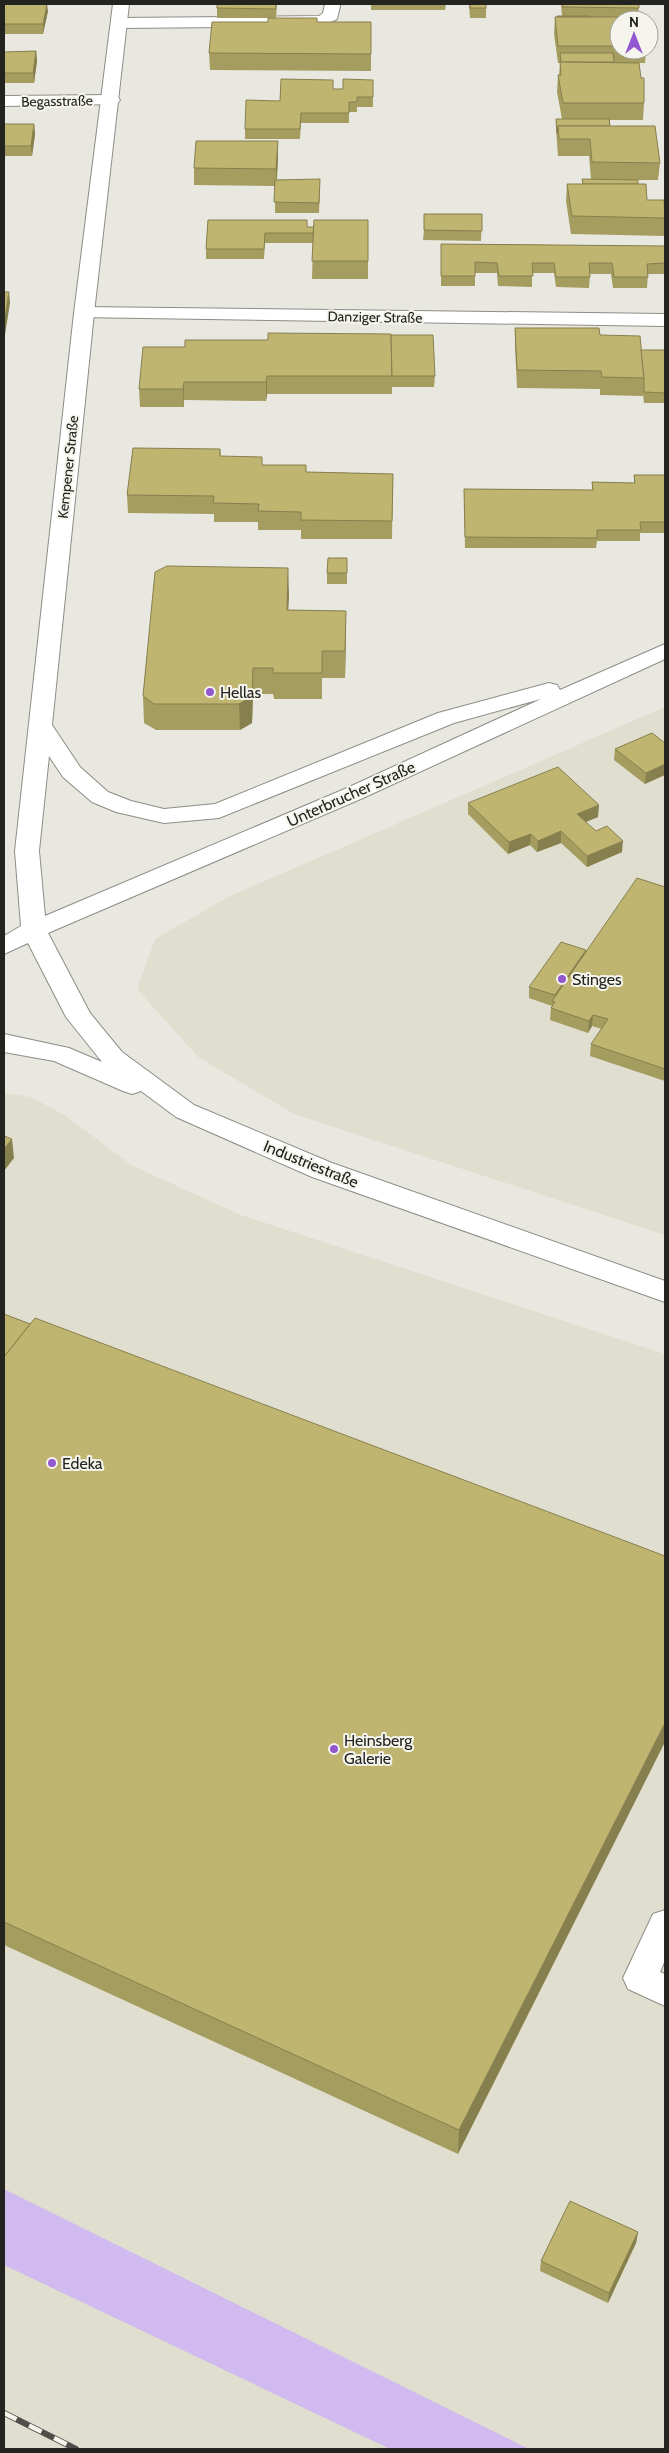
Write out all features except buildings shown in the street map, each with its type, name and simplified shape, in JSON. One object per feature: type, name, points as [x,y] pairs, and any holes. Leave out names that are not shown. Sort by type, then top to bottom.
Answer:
[{"type":"street","points":[[120,13],[323,21],[331,15],[332,6]]},
{"type":"street","name":"Kempener Straße","points":[[34,930],[28,851],[84,313],[120,13]]},
{"type":"street","name":"Begasstraße","points":[[4,101],[111,100]]},
{"type":"street","name":"Danziger Straße","points":[[84,313],[665,320]]},
{"type":"street","name":"Unterbrucher Straße","points":[[4,946],[34,930],[355,794],[665,651]]},
{"type":"street","points":[[41,726],[71,772],[100,797],[124,807],[164,816],[219,811],[446,718],[621,670]]},
{"type":"street","name":"Industriestraße","points":[[34,930],[79,1017],[113,1058],[185,1111],[322,1170],[665,1292]]},
{"type":"street","points":[[4,1043],[60,1054],[118,1078],[185,1111]]},
{"type":"street","points":[[665,1924],[640,1978],[665,1990]]},
{"type":"shaded area","points":[[665,707],[665,1235],[294,1114],[198,1057],[137,989],[155,939],[228,897]]},
{"type":"shaded area","points":[[4,1093],[31,1097],[66,1116],[133,1166],[241,1215],[665,1354],[665,2449],[4,2449]]},
{"type":"shaded area","points":[[4,2189],[529,2449],[390,2449],[4,2265]]},
{"type":"railway","points":[[4,2413],[76,2449]]},
{"type":"place","name":"Hellas","points":[[210,692]]},
{"type":"place","name":"Stinges","points":[[562,979]]},
{"type":"place","name":"Edeka","points":[[52,1463]]},
{"type":"place","name":"Heinsberg Galerie","points":[[334,1749]]}]
